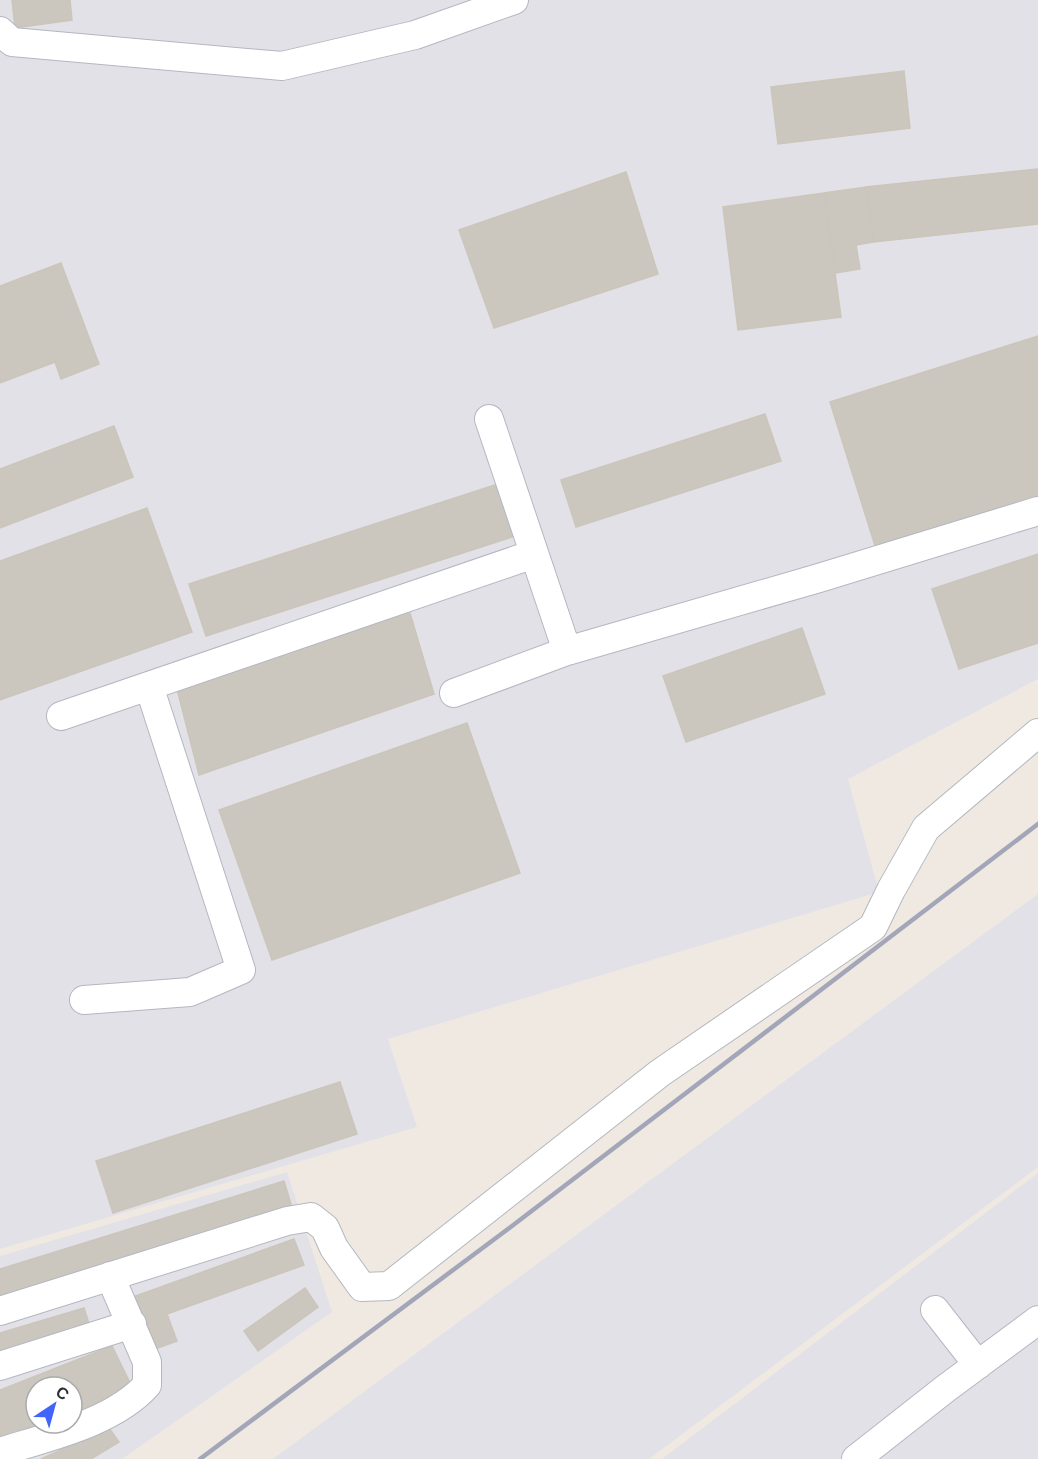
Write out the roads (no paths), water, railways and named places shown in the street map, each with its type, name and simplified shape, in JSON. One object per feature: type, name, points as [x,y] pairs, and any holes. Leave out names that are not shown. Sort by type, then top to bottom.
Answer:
[{"type":"street","points":[[0,31],[12,42],[282,66],[416,35],[514,0]]},
{"type":"street","points":[[489,419],[567,651]]},
{"type":"street","points":[[454,693],[567,651],[819,578],[1038,511]]},
{"type":"street","points":[[61,716],[534,554]]},
{"type":"street","points":[[84,1000],[190,992],[241,970],[149,686]]},
{"type":"street","points":[[0,1311],[287,1221],[311,1217],[325,1228],[334,1248],[362,1287],[389,1286],[660,1073],[873,927],[926,828],[1038,733]]},
{"type":"street","points":[[0,1452],[85,1425],[135,1399],[147,1385],[147,1362],[110,1276]]},
{"type":"street","points":[[935,1310],[978,1365]]},
{"type":"street","points":[[856,1459],[1038,1320]]},
{"type":"street","points":[[0,1366],[132,1324]]},
{"type":"railway","points":[[200,1459],[512,1226],[1038,824]]}]
